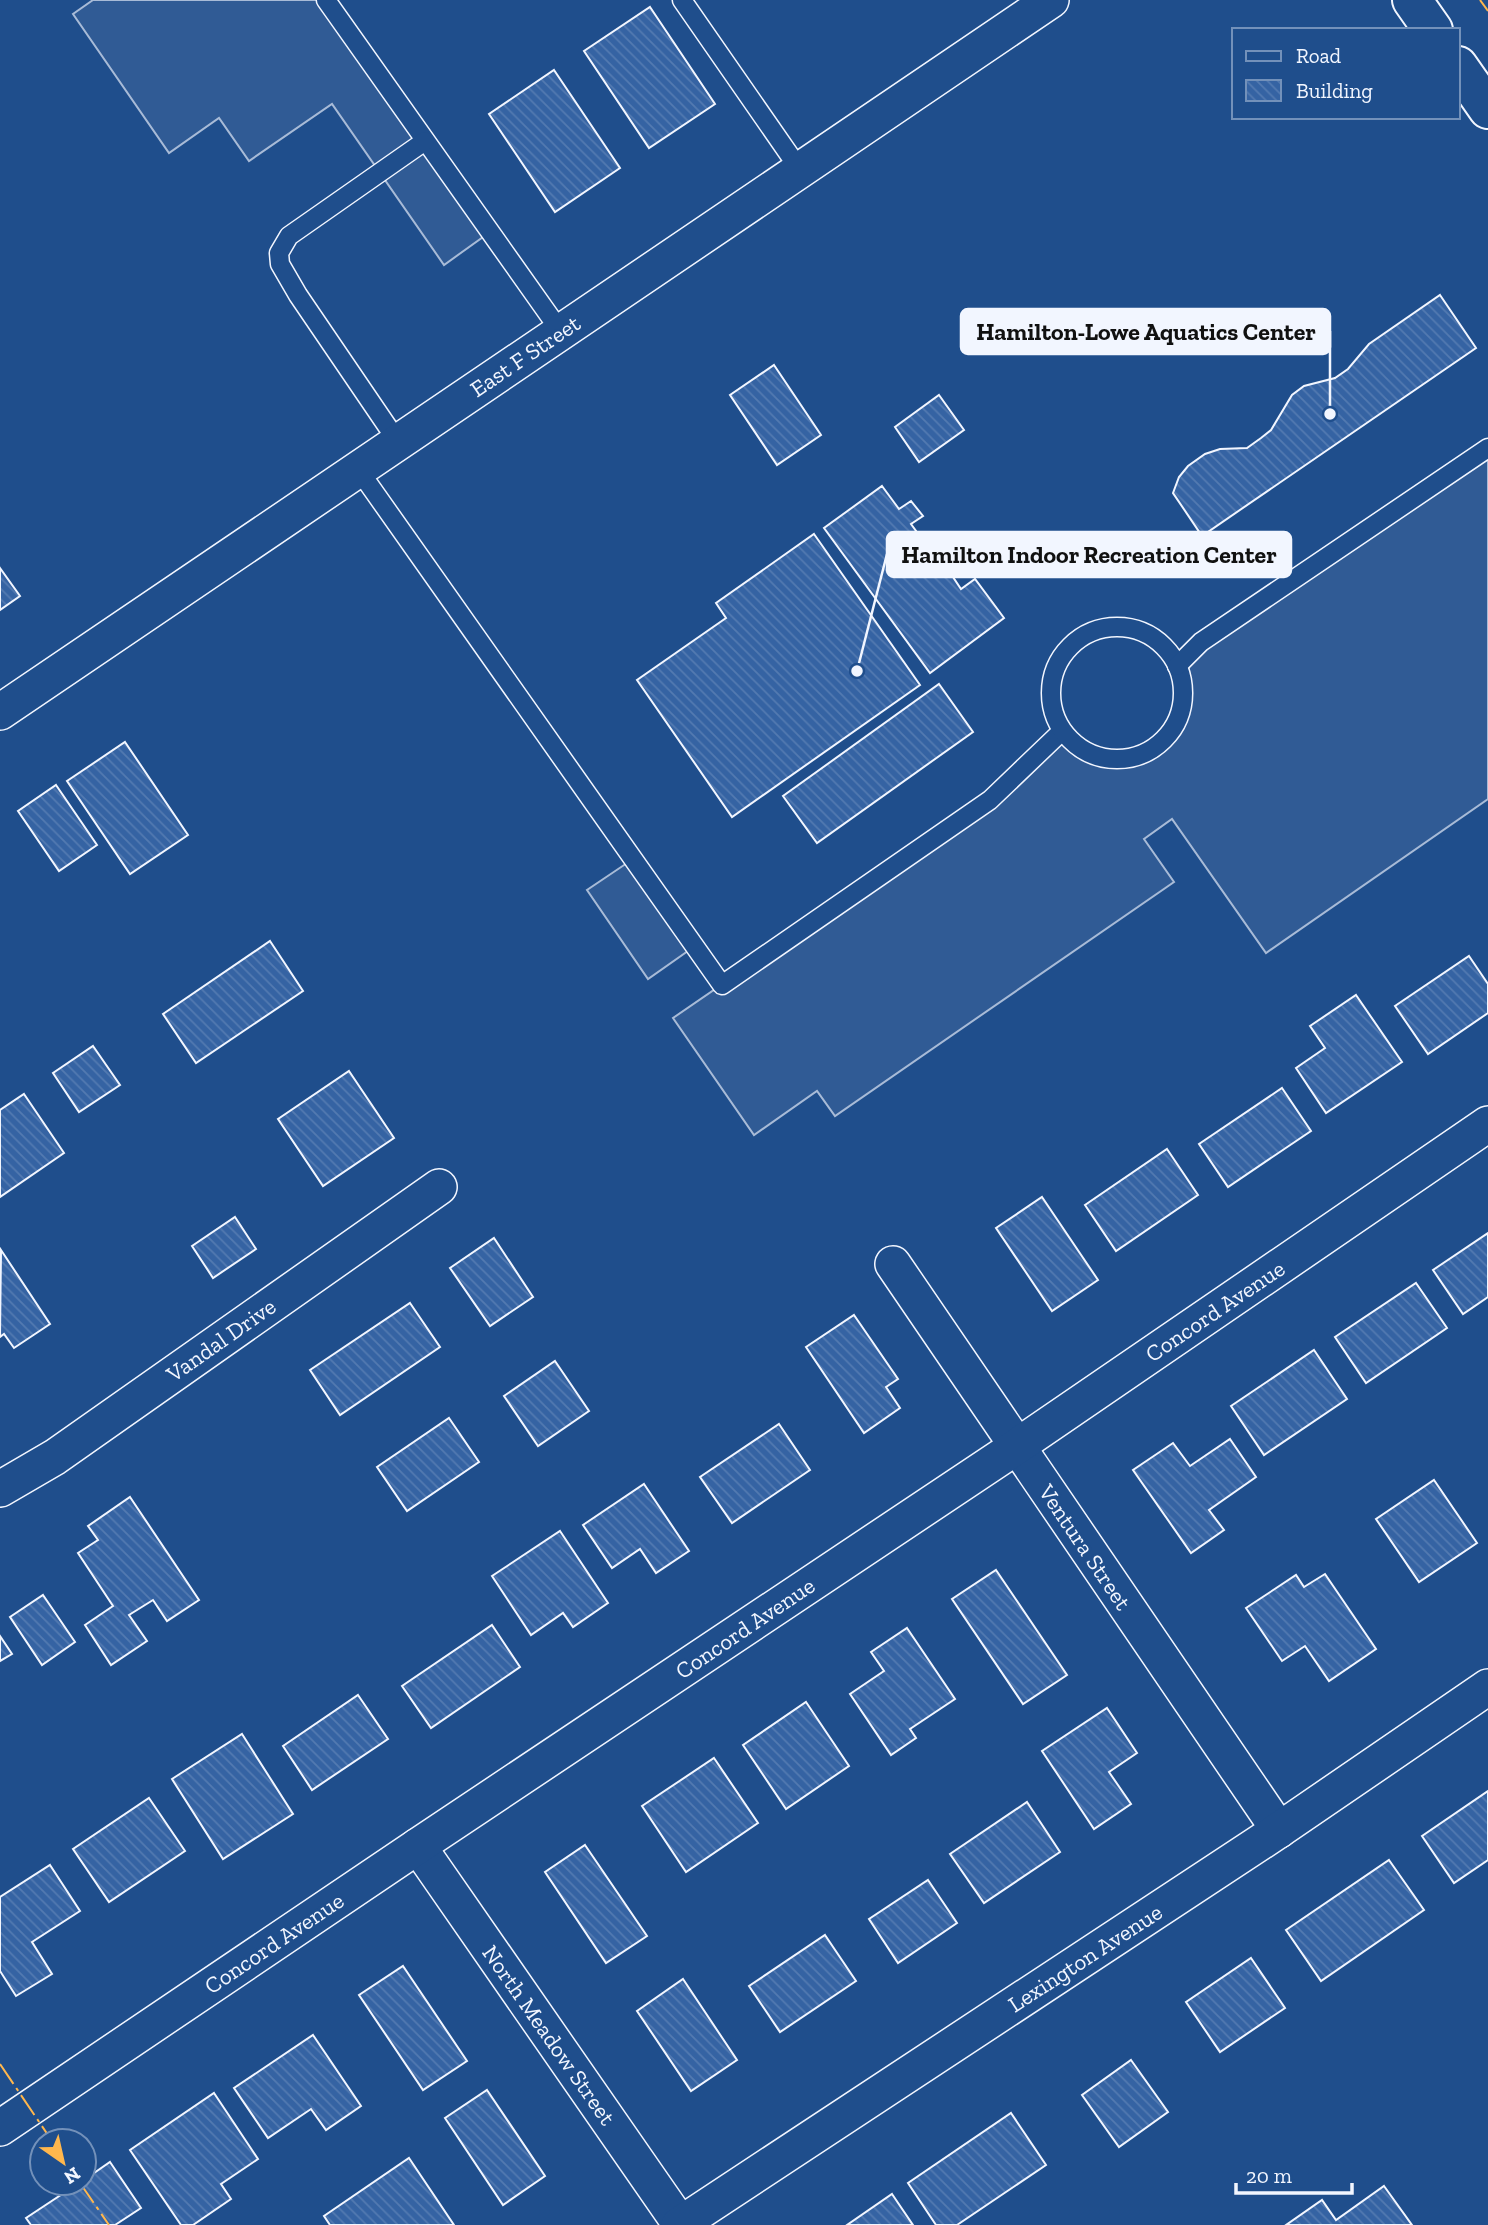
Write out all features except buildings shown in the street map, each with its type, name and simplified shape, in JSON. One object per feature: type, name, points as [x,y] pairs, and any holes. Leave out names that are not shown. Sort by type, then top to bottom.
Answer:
[{"type":"street","name":"East F Street","points":[[0,712],[1051,0]]},
{"type":"street","points":[[1412,0],[1432,28]]},
{"type":"street","points":[[1460,69],[1488,109]]},
{"type":"street","name":"Concord Avenue","points":[[0,2128],[1016,1447],[1488,1124]]},
{"type":"street","name":"Vandal Drive","points":[[0,1489],[55,1457],[439,1187]]},
{"type":"street","name":"Ventura Street","points":[[893,1264],[1279,1830]]},
{"type":"street","name":"Lexington Avenue","points":[[680,2225],[1279,1830],[1488,1687]]},
{"type":"street","name":"North Meadow Street","points":[[418,1846],[680,2225]]},
{"type":"lane","points":[[326,0],[561,332]]},
{"type":"lane","points":[[682,0],[800,170]]},
{"type":"lane","points":[[398,442],[298,295],[280,264],[279,253],[289,236],[425,141]]},
{"type":"lane","points":[[1177,666],[1201,642],[1488,448]]},
{"type":"lane","points":[[358,469],[722,985],[990,800],[1062,731]]},
{"type":"lane","points":[[1105,628],[1127,628],[1147,635],[1165,648],[1177,666],[1183,687],[1181,709],[1173,728],[1158,745],[1139,755],[1118,760],[1097,757],[1077,746],[1062,731],[1053,711],[1051,689],[1056,668],[1068,650],[1084,636],[1105,628]]},
{"type":"shaded area","points":[[93,0],[326,0],[490,232],[444,265],[332,104],[249,161],[219,118],[169,153],[73,14]]},
{"type":"shaded area","points":[[1488,448],[1488,799],[1266,953],[1172,819],[1144,839],[1174,882],[835,1116],[817,1091],[754,1135],[673,1018],[990,800],[1062,731],[1077,746],[1097,757],[1118,760],[1139,756],[1158,745],[1173,728],[1181,709],[1183,687],[1177,666]]},
{"type":"shaded area","points":[[633,859],[695,946],[648,979],[587,890]]},
{"type":"power","points":[[1480,0],[1488,11]]},
{"type":"power","points":[[0,2064],[43,2127]]},
{"type":"power","points":[[90,2197],[109,2225]]},
{"type":"place","name":"Hamilton-Lowe Aquatics Center","points":[[1330,414]]},
{"type":"place","name":"Hamilton Indoor Recreation Center","points":[[857,671]]}]
